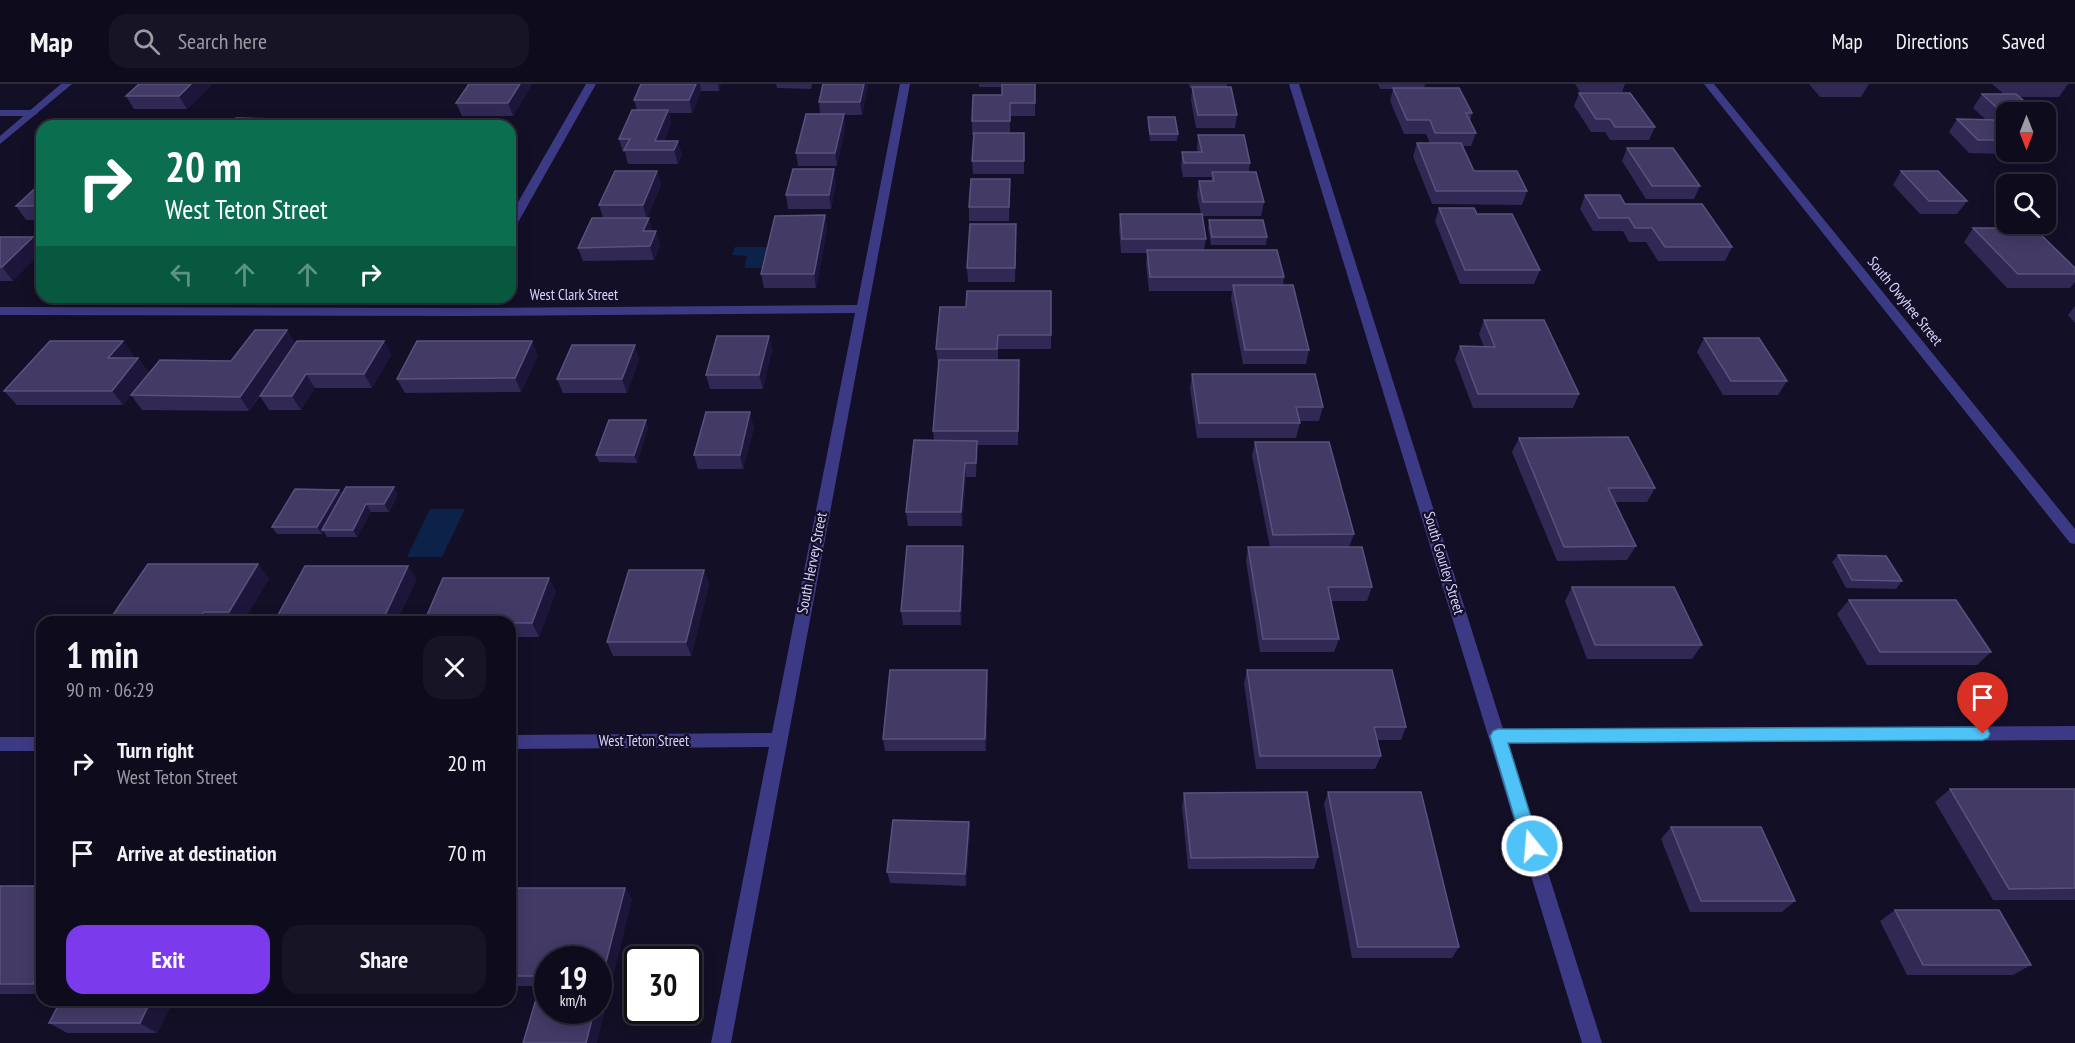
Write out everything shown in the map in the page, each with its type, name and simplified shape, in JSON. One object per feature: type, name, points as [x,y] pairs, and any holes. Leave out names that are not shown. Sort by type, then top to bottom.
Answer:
[{"type":"street","points":[[0,141],[67,84]]},
{"type":"street","points":[[516,215],[591,84]]},
{"type":"street","name":"South Hervey Street","points":[[721,1043],[905,84]]},
{"type":"street","name":"South Gourley Street","points":[[1294,84],[1592,1043]]},
{"type":"street","name":"South Owyhee Street","points":[[1709,84],[2075,539]]},
{"type":"street","points":[[0,113],[33,113]]},
{"type":"street","points":[[461,312],[466,303]]},
{"type":"street","name":"West Clark Street","points":[[0,311],[461,312],[861,309]]},
{"type":"street","points":[[1498,736],[2075,733]]},
{"type":"street","name":"West Teton Street","points":[[516,742],[778,740]]},
{"type":"street","points":[[0,744],[36,744]]},
{"type":"water","points":[[735,247],[778,247],[772,268],[744,268],[747,256],[732,255]]},
{"type":"water","points":[[430,509],[465,509],[442,557],[407,557]]},
{"type":"building","points":[[139,84],[191,84],[179,96],[126,96]]},
{"type":"building","points":[[469,84],[520,84],[508,103],[456,103]]},
{"type":"building","points":[[641,84],[696,84],[689,100],[634,100]]},
{"type":"building","points":[[823,84],[864,84],[860,102],[819,102]]},
{"type":"building","points":[[1002,84],[1035,84],[1035,103],[1010,103],[1010,121],[972,121],[973,95],[1002,95]]},
{"type":"building","points":[[1192,87],[1231,87],[1237,115],[1198,115]]},
{"type":"building","points":[[1393,88],[1459,88],[1472,113],[1466,113],[1476,133],[1435,133],[1430,120],[1407,120]]},
{"type":"building","points":[[1579,93],[1630,93],[1655,127],[1615,127],[1610,119],[1596,119]]},
{"type":"building","points":[[1982,94],[2016,94],[2025,102],[1996,102],[1996,107]]},
{"type":"building","points":[[632,110],[668,110],[655,141],[678,141],[674,150],[624,150],[630,139],[619,139]]},
{"type":"building","points":[[806,114],[844,114],[835,153],[796,153]]},
{"type":"building","points":[[1148,117],[1175,117],[1178,134],[1150,134]]},
{"type":"building","points":[[236,118],[283,119],[282,120],[234,120]]},
{"type":"building","points":[[1957,119],[1996,120],[1996,140],[1978,140]]},
{"type":"building","points":[[974,133],[1024,133],[1024,161],[972,161]]},
{"type":"building","points":[[1198,135],[1244,135],[1250,163],[1184,163],[1182,152],[1202,152]]},
{"type":"building","points":[[1417,143],[1461,143],[1474,171],[1517,171],[1527,191],[1436,191]]},
{"type":"building","points":[[1627,148],[1673,148],[1700,186],[1652,186]]},
{"type":"building","points":[[793,169],[834,169],[829,195],[786,195]]},
{"type":"building","points":[[615,171],[657,171],[643,205],[599,205]]},
{"type":"building","points":[[1901,171],[1938,171],[1967,201],[1929,201]]},
{"type":"building","points":[[1212,172],[1256,172],[1264,202],[1203,202],[1199,181],[1214,181]]},
{"type":"building","points":[[971,179],[1010,179],[1009,207],[969,207]]},
{"type":"building","points":[[36,188],[36,206],[16,206]]},
{"type":"building","points":[[1585,195],[1620,195],[1625,204],[1702,204],[1732,247],[1665,247],[1652,228],[1635,228],[1629,218],[1599,218]]},
{"type":"building","points":[[1439,208],[1474,208],[1477,214],[1512,214],[1540,270],[1465,270]]},
{"type":"building","points":[[1120,214],[1202,214],[1206,239],[1122,239]]},
{"type":"building","points":[[825,215],[814,274],[761,274],[775,216]]},
{"type":"building","points":[[592,218],[649,218],[643,231],[656,231],[650,246],[578,248]]},
{"type":"building","points":[[1209,220],[1263,220],[1267,237],[1212,237]]},
{"type":"building","points":[[970,224],[1016,224],[1015,268],[967,268]]},
{"type":"building","points":[[1973,228],[1996,228],[1996,234],[2040,234],[2075,268],[2075,274],[2018,274]]},
{"type":"building","points":[[0,237],[33,237],[0,267]]},
{"type":"building","points":[[1147,250],[1277,250],[1284,277],[1150,277]]},
{"type":"building","points":[[1233,285],[1293,285],[1309,350],[1245,350]]},
{"type":"building","points":[[967,291],[1051,291],[1051,335],[998,335],[997,349],[936,349],[940,307],[966,307]]},
{"type":"building","points":[[1484,320],[1544,320],[1579,394],[1478,394],[1460,346],[1495,347]]},
{"type":"building","points":[[255,330],[287,330],[240,397],[131,395],[160,360],[231,361]]},
{"type":"building","points":[[717,336],[769,336],[759,375],[706,375]]},
{"type":"building","points":[[1704,338],[1759,338],[1787,381],[1731,381]]},
{"type":"building","points":[[50,341],[123,341],[108,358],[138,358],[112,391],[4,391]]},
{"type":"building","points":[[297,341],[384,341],[364,374],[306,374],[292,396],[260,396]]},
{"type":"building","points":[[417,341],[532,341],[515,378],[397,379]]},
{"type":"building","points":[[572,345],[635,345],[622,379],[557,379]]},
{"type":"building","points":[[939,360],[1019,360],[1018,431],[933,431]]},
{"type":"building","points":[[1192,374],[1315,374],[1323,407],[1296,407],[1300,423],[1199,423]]},
{"type":"building","points":[[706,412],[750,412],[740,455],[694,455]]},
{"type":"building","points":[[609,420],[646,420],[634,455],[596,455]]},
{"type":"building","points":[[1628,437],[1655,488],[1608,488],[1636,546],[1564,547],[1519,438]]},
{"type":"building","points":[[914,440],[977,441],[976,463],[965,463],[961,512],[906,512]]},
{"type":"building","points":[[1255,442],[1329,442],[1354,534],[1273,535]]},
{"type":"building","points":[[346,487],[394,487],[384,504],[366,504],[353,530],[322,530]]},
{"type":"building","points":[[295,489],[339,490],[317,527],[272,527]]},
{"type":"building","points":[[907,546],[963,546],[960,611],[901,611]]},
{"type":"building","points":[[1248,547],[1362,547],[1372,587],[1328,587],[1339,639],[1263,639]]},
{"type":"building","points":[[1838,555],[1886,556],[1902,581],[1852,580]]},
{"type":"building","points":[[148,564],[258,564],[229,612],[204,612],[202,616],[112,616]]},
{"type":"building","points":[[305,566],[408,566],[385,616],[277,616]]},
{"type":"building","points":[[629,570],[704,570],[686,642],[607,642]]},
{"type":"building","points":[[443,578],[549,578],[532,623],[516,623],[516,616],[427,616]]},
{"type":"building","points":[[1572,587],[1674,587],[1702,645],[1595,645]]},
{"type":"building","points":[[1849,600],[1956,600],[1991,652],[1880,652]]},
{"type":"building","points":[[890,670],[987,670],[985,739],[883,739]]},
{"type":"building","points":[[1247,670],[1392,670],[1406,727],[1374,727],[1381,756],[1260,756]]},
{"type":"building","points":[[1950,789],[2075,789],[2075,888],[2009,889]]},
{"type":"building","points":[[1307,792],[1318,857],[1191,858],[1184,793]]},
{"type":"building","points":[[1328,792],[1421,792],[1459,947],[1358,947]]},
{"type":"building","points":[[893,820],[969,822],[965,874],[887,872]]},
{"type":"building","points":[[1671,827],[1761,827],[1795,901],[1701,901]]},
{"type":"building","points":[[0,886],[36,886],[36,979],[33,984],[0,984]]},
{"type":"building","points":[[516,888],[625,888],[610,946],[534,946],[534,976],[516,976]]},
{"type":"building","points":[[1895,910],[1999,910],[2031,965],[1923,965]]},
{"type":"building","points":[[58,1006],[148,1006],[140,1023],[49,1023]]},
{"type":"building","points":[[534,1006],[534,1024],[591,1024],[586,1043],[523,1043]]},
{"type":"route","points":[[1532,846],[1498,736],[1983,734]]}]
